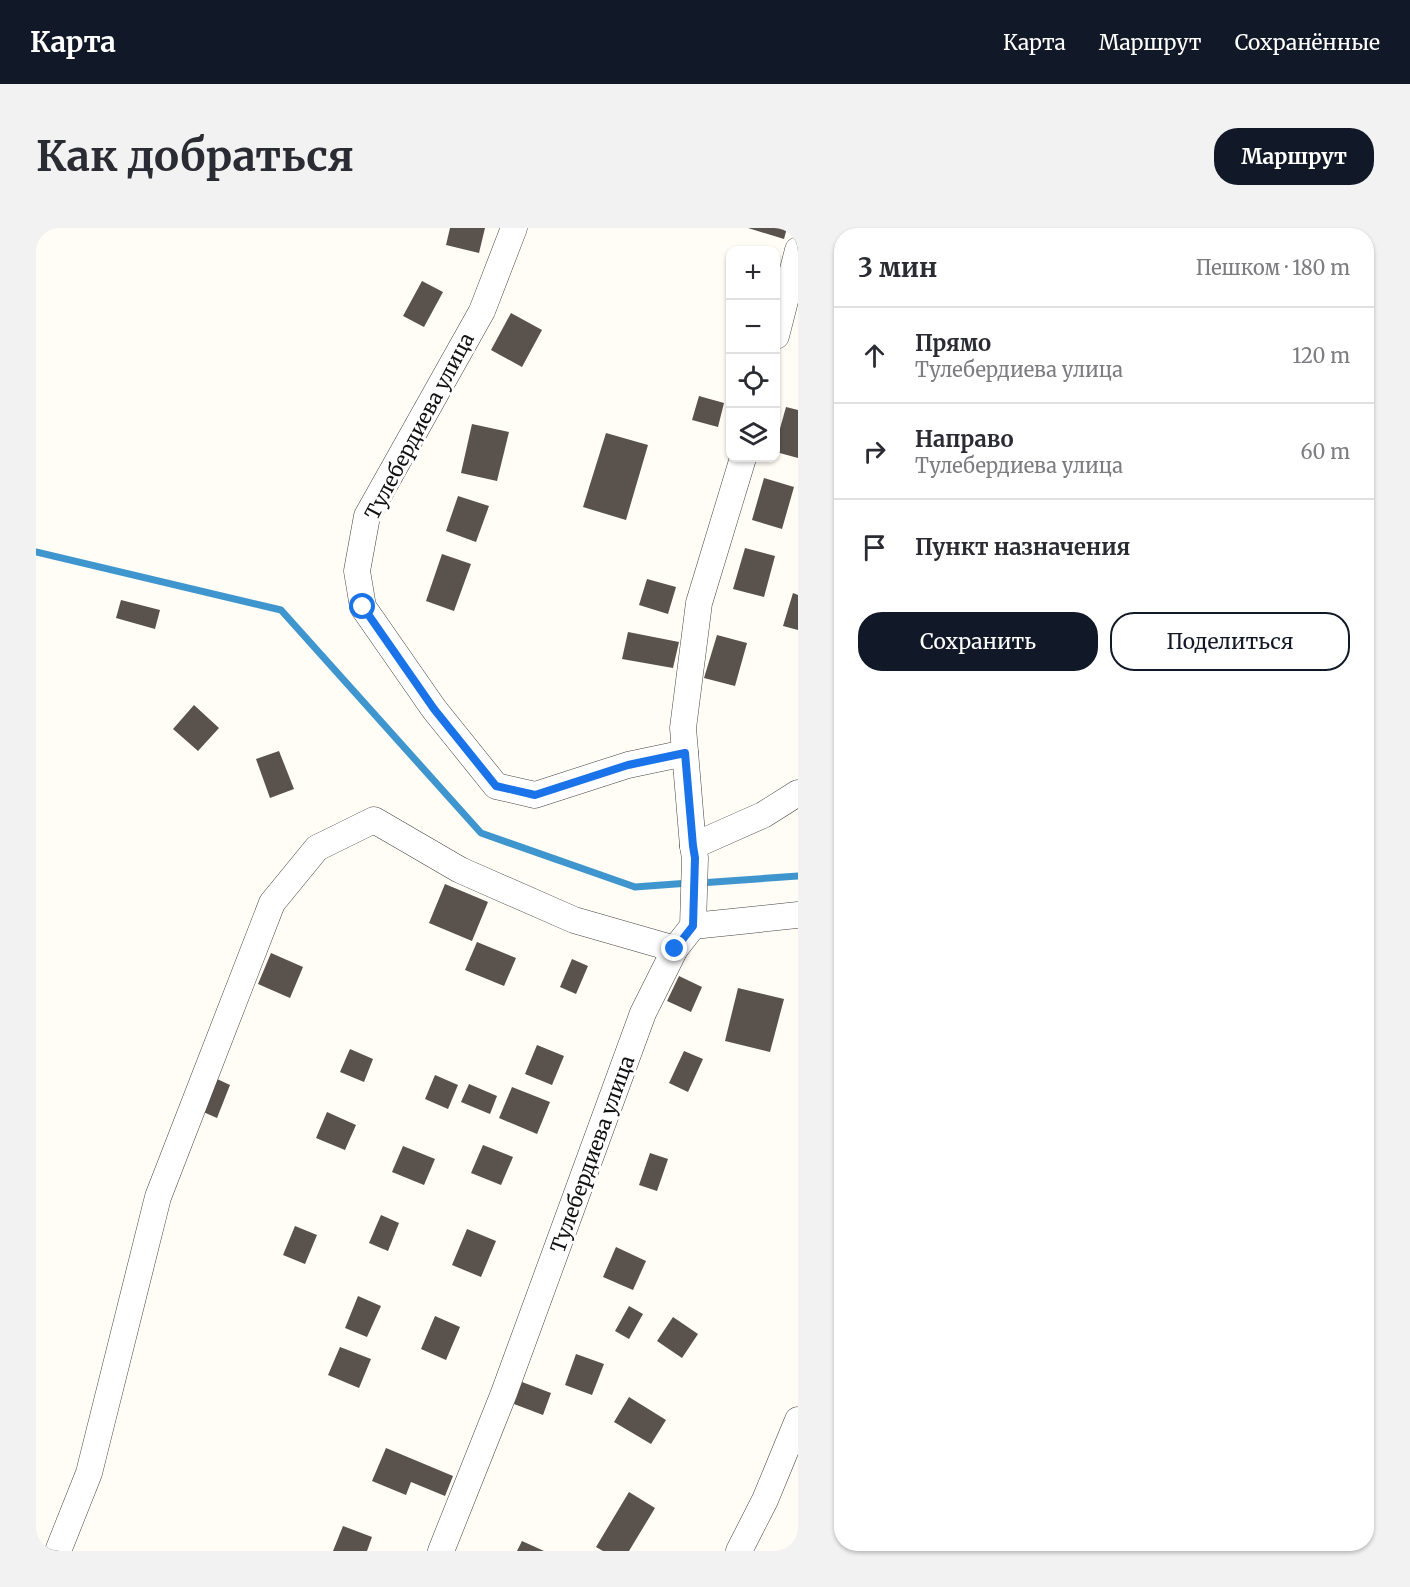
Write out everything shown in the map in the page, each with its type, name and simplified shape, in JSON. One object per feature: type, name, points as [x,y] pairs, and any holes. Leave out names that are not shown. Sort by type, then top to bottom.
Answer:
[{"type":"street","name":"Тулебердиева улица","points":[[514,228],[482,311],[367,516],[357,571],[363,607],[434,709],[496,786],[535,795],[628,765],[685,753]]},
{"type":"street","points":[[780,320],[798,250]]},
{"type":"street","points":[[743,462],[699,603],[683,728],[694,852],[693,926],[798,915]]},
{"type":"street","points":[[694,852],[763,815],[798,793]]},
{"type":"street","points":[[58,1551],[89,1473],[158,1197],[272,903],[316,848],[374,820],[460,870],[574,920],[675,949]]},
{"type":"street","name":"Тулебердиева улица","points":[[441,1551],[508,1382],[643,1013],[675,949],[693,926]]},
{"type":"street","points":[[739,1551],[765,1500],[798,1420]]},
{"type":"building","points":[[450,228],[485,228],[479,253],[446,245]]},
{"type":"building","points":[[748,228],[787,228],[784,239]]},
{"type":"building","points":[[422,281],[443,292],[424,327],[403,316]]},
{"type":"building","points":[[511,313],[542,330],[522,367],[491,350]]},
{"type":"building","points":[[699,396],[724,403],[718,427],[692,420]]},
{"type":"building","points":[[786,407],[798,410],[798,458],[780,453],[780,429]]},
{"type":"building","points":[[472,424],[509,432],[497,481],[461,473]]},
{"type":"building","points":[[606,433],[648,445],[626,520],[583,507]]},
{"type":"building","points":[[764,478],[794,487],[782,529],[752,520]]},
{"type":"building","points":[[458,496],[489,506],[476,542],[446,531]]},
{"type":"building","points":[[745,548],[775,556],[764,597],[733,589]]},
{"type":"building","points":[[442,554],[471,564],[454,611],[426,601]]},
{"type":"building","points":[[647,579],[676,587],[668,614],[639,605]]},
{"type":"building","points":[[793,593],[798,595],[798,630],[783,626]]},
{"type":"building","points":[[121,600],[160,610],[155,629],[116,618]]},
{"type":"building","points":[[628,632],[679,642],[673,668],[622,659]]},
{"type":"building","points":[[717,635],[747,643],[735,686],[704,678]]},
{"type":"building","points":[[194,705],[219,728],[198,751],[173,729]]},
{"type":"building","points":[[279,751],[294,789],[270,798],[256,759]]},
{"type":"building","points":[[445,884],[488,902],[472,941],[429,923]]},
{"type":"building","points":[[477,942],[516,958],[504,986],[465,970]]},
{"type":"building","points":[[271,953],[303,967],[290,998],[258,984]]},
{"type":"building","points":[[572,959],[588,966],[576,994],[560,987]]},
{"type":"building","points":[[679,976],[702,987],[691,1012],[667,1001]]},
{"type":"building","points":[[738,988],[784,999],[770,1052],[725,1041]]},
{"type":"building","points":[[537,1045],[564,1056],[552,1085],[525,1074]]},
{"type":"building","points":[[350,1049],[373,1059],[364,1082],[340,1072]]},
{"type":"building","points":[[684,1051],[703,1059],[688,1092],[669,1083]]},
{"type":"building","points":[[435,1075],[458,1085],[448,1109],[425,1099]]},
{"type":"building","points":[[215,1078],[230,1085],[217,1118],[201,1111]]},
{"type":"building","points":[[469,1084],[497,1096],[490,1114],[461,1102]]},
{"type":"building","points":[[512,1087],[550,1102],[537,1134],[499,1118]]},
{"type":"building","points":[[327,1112],[356,1125],[345,1150],[316,1138]]},
{"type":"building","points":[[483,1145],[513,1157],[501,1185],[471,1173]]},
{"type":"building","points":[[403,1146],[435,1159],[424,1185],[392,1172]]},
{"type":"building","points":[[650,1153],[668,1159],[657,1191],[639,1185]]},
{"type":"building","points":[[381,1215],[399,1223],[388,1251],[369,1243]]},
{"type":"building","points":[[295,1226],[317,1235],[305,1264],[283,1255]]},
{"type":"building","points":[[467,1229],[496,1241],[481,1277],[452,1265]]},
{"type":"building","points":[[616,1247],[646,1261],[633,1290],[603,1277]]},
{"type":"building","points":[[358,1296],[381,1306],[367,1337],[345,1328]]},
{"type":"building","points":[[629,1306],[643,1314],[629,1339],[615,1331]]},
{"type":"building","points":[[435,1316],[460,1327],[446,1360],[421,1349]]},
{"type":"building","points":[[673,1317],[698,1334],[682,1358],[657,1341]]},
{"type":"building","points":[[340,1347],[371,1359],[359,1388],[328,1375]]},
{"type":"building","points":[[576,1354],[604,1364],[592,1395],[565,1385]]},
{"type":"building","points":[[522,1382],[551,1393],[543,1415],[514,1404]]},
{"type":"building","points":[[629,1397],[666,1420],[651,1444],[614,1422]]},
{"type":"building","points":[[386,1448],[453,1476],[445,1496],[411,1482],[406,1495],[372,1481]]},
{"type":"building","points":[[629,1492],[655,1508],[629,1551],[603,1551],[596,1547]]},
{"type":"building","points":[[343,1526],[372,1537],[367,1551],[333,1551]]},
{"type":"building","points":[[522,1541],[544,1551],[517,1551]]},
{"type":"waterway","points":[[36,552],[281,610],[481,833],[635,887],[689,883]]},
{"type":"waterway","points":[[700,883],[798,876]]},
{"type":"route","points":[[363,607],[434,709],[496,786],[535,795],[628,765],[685,753],[695,858],[693,926],[675,949]]}]
